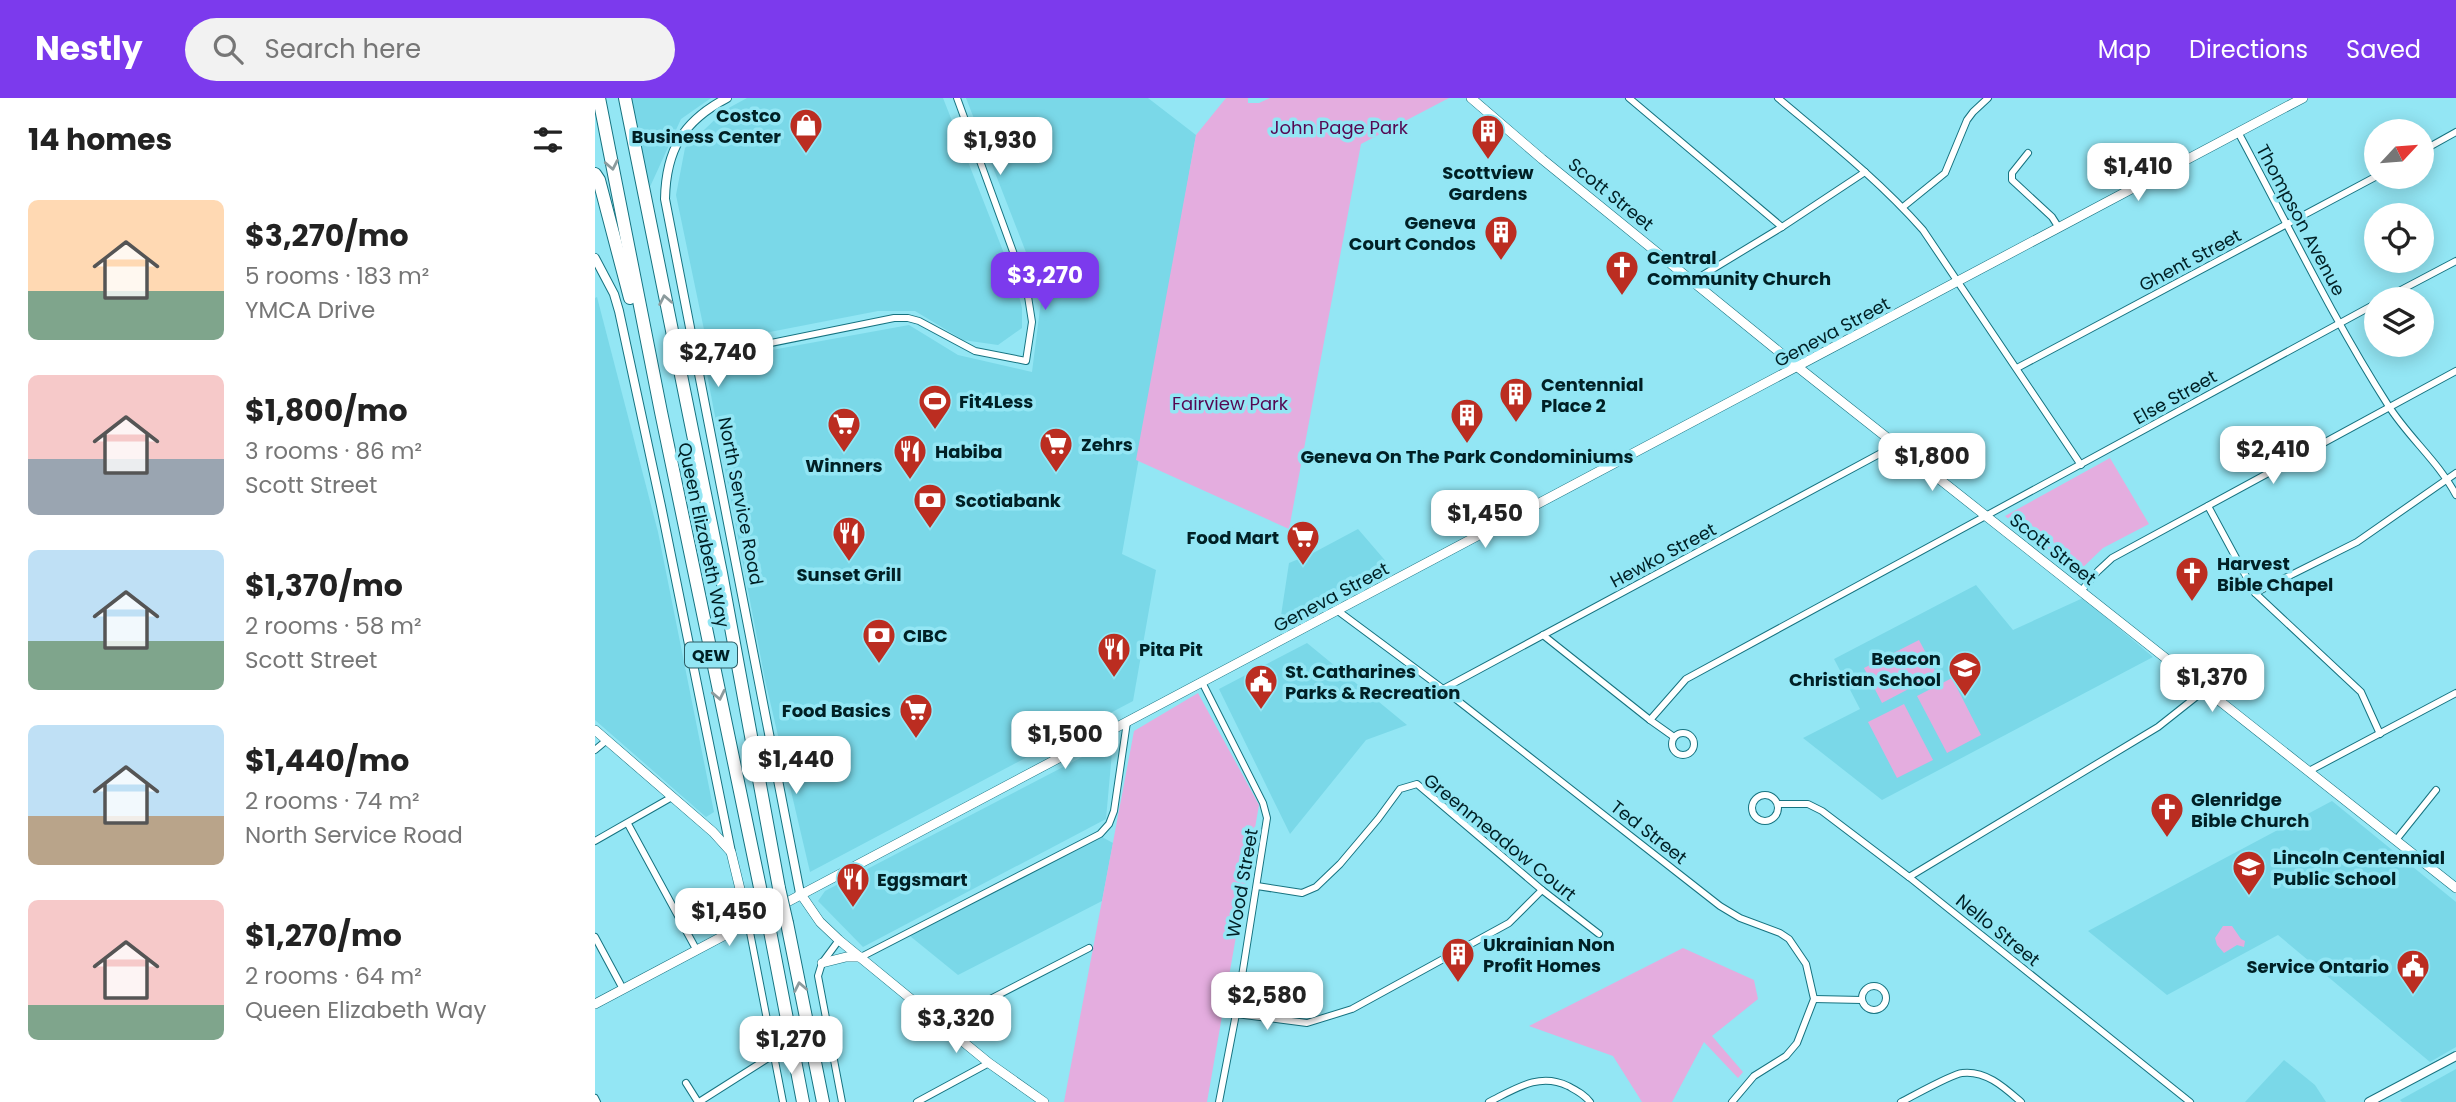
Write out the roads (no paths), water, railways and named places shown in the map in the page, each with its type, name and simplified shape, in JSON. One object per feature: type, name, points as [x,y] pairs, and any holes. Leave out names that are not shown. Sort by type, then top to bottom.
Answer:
[{"type":"highway","name":"Queen Elizabeth Way","points":[[599,98],[803,1102]]},
{"type":"highway","name":"Queen Elizabeth Way","points":[[625,98],[723,583],[779,888],[823,1102]]},
{"type":"highway","points":[[633,98],[643,188]]},
{"type":"highway","points":[[595,174],[599,180],[661,412]]},
{"type":"main road","name":"Scott Street","points":[[1471,98],[1799,368],[2456,888]]},
{"type":"main road","name":"Geneva Street","points":[[595,1004],[800,893],[1799,368],[2303,98]]},
{"type":"main road","points":[[595,730],[713,832],[731,852],[748,922]]},
{"type":"main road","points":[[800,893],[820,922],[839,940],[989,1063],[1044,1102]]},
{"type":"main road","points":[[822,963],[846,957],[861,957]]},
{"type":"street","name":"North Service Road","points":[[727,98],[704,110],[680,137],[666,176],[665,199],[800,893]]},
{"type":"street","points":[[697,358],[908,318],[965,347],[1025,361],[1032,321],[1027,290],[957,98]]},
{"type":"street","points":[[1629,98],[1782,227]]},
{"type":"street","points":[[1778,98],[1865,172],[1903,207],[1923,230],[2081,465]]},
{"type":"street","points":[[1903,207],[1945,173],[1967,120],[1988,98]]},
{"type":"street","name":"Thompson Avenue","points":[[2238,132],[2389,407],[2447,478],[2456,495]]},
{"type":"street","points":[[2434,144],[2456,132]]},
{"type":"street","points":[[2028,153],[2012,173],[2012,180],[2052,217],[2059,228]]},
{"type":"street","points":[[1693,281],[1865,172]]},
{"type":"street","name":"Ghent Street","points":[[2017,368],[2364,183]]},
{"type":"street","points":[[595,258],[614,294],[619,312],[731,852]]},
{"type":"street","points":[[2407,287],[2456,261]]},
{"type":"street","name":"Else Street","points":[[1650,720],[1686,679],[2364,310]]},
{"type":"street","points":[[2081,591],[2112,558],[2456,371]]},
{"type":"street","name":"Hewko Street","points":[[1443,689],[1896,445]]},
{"type":"street","points":[[2255,593],[2357,542],[2456,473]]},
{"type":"street","points":[[2208,506],[2255,593],[2361,692],[2380,734]]},
{"type":"street","name":"Ted Street","points":[[1338,611],[1443,689],[1720,906],[1740,918],[1789,939],[1806,964],[1814,999]]},
{"type":"street","points":[[1543,635],[1674,737]]},
{"type":"street","name":"Wood Street","points":[[1202,682],[1263,803],[1267,818],[1219,1102]]},
{"type":"street","points":[[1909,877],[2158,727],[2206,690]]},
{"type":"street","points":[[2309,771],[2456,693]]},
{"type":"street","points":[[861,957],[1100,834],[1109,824],[1114,811],[1127,722]]},
{"type":"street","points":[[595,750],[607,740]]},
{"type":"street","name":"Greenmeadow Court","points":[[1257,886],[1302,893],[1316,887],[1378,820],[1400,789],[1413,783],[1542,890],[1599,933]]},
{"type":"street","points":[[2396,840],[2436,790]]},
{"type":"street","points":[[1759,795],[1773,796],[1778,804],[1778,812],[1769,821],[1757,818],[1752,811],[1753,802],[1759,795]]},
{"type":"street","points":[[595,841],[672,797]]},
{"type":"street","name":"Nello Street","points":[[1778,804],[1808,804],[1822,811],[1909,877],[2190,1102]]},
{"type":"street","points":[[628,824],[696,949]]},
{"type":"street","points":[[1236,1014],[1307,1023],[1352,1009],[1509,923],[1542,890]]},
{"type":"street","points":[[748,922],[783,1102]]},
{"type":"street","points":[[595,937],[624,989]]},
{"type":"street","points":[[839,940],[822,963],[818,976],[842,1102]]},
{"type":"street","points":[[942,1024],[1089,948]]},
{"type":"street","points":[[1732,1102],[1754,1076],[1786,1056],[1797,1043],[1814,999],[1862,1000]]},
{"type":"street","points":[[686,1083],[699,1102],[773,1055]]},
{"type":"street","points":[[2369,1102],[2456,1056]]},
{"type":"street","points":[[917,1102],[989,1063]]},
{"type":"street","points":[[1902,1102],[1962,1073],[1985,1076],[1999,1083],[2021,1102]]},
{"type":"street","points":[[1489,1102],[1531,1082],[1545,1080],[1558,1081],[1583,1094],[1590,1102]]},
{"type":"place","name":"Costco Business Center","points":[[806,155]]},
{"type":"place","name":"Scottview Gardens","points":[[1488,161]]},
{"type":"place","name":"Geneva Court Condos","points":[[1501,262]]},
{"type":"place","name":"Central Community Church","points":[[1622,297]]},
{"type":"place","name":"Centennial Place 2","points":[[1516,424]]},
{"type":"place","name":"Fit4Less","points":[[935,431]]},
{"type":"place","name":"Geneva On The Park Condominiums","points":[[1467,445]]},
{"type":"place","name":"Winners","points":[[844,454]]},
{"type":"place","name":"Zehrs","points":[[1056,474]]},
{"type":"place","name":"Habiba","points":[[910,481]]},
{"type":"place","name":"Scotiabank","points":[[930,530]]},
{"type":"place","name":"Sunset Grill","points":[[849,563]]},
{"type":"place","name":"Food Mart","points":[[1303,567]]},
{"type":"place","name":"Harvest Bible Chapel","points":[[2192,603]]},
{"type":"place","name":"CIBC","points":[[879,665]]},
{"type":"place","name":"Pita Pit","points":[[1114,679]]},
{"type":"place","name":"Beacon Christian School","points":[[1965,698]]},
{"type":"place","name":"St. Catharines Parks & Recreation","points":[[1261,711]]},
{"type":"place","name":"Food Basics","points":[[916,740]]},
{"type":"place","name":"Glenridge Bible Church","points":[[2167,839]]},
{"type":"place","name":"Lincoln Centennial Public School","points":[[2249,897]]},
{"type":"place","name":"Eggsmart","points":[[853,909]]},
{"type":"place","name":"Ukrainian Non Profit Homes","points":[[1458,984]]},
{"type":"place","name":"Service Ontario","points":[[2413,996]]},
{"type":"park label","name":"John Page Park","points":[[1339,127]]},
{"type":"park label","name":"Fairview Park","points":[[1230,403]]}]
